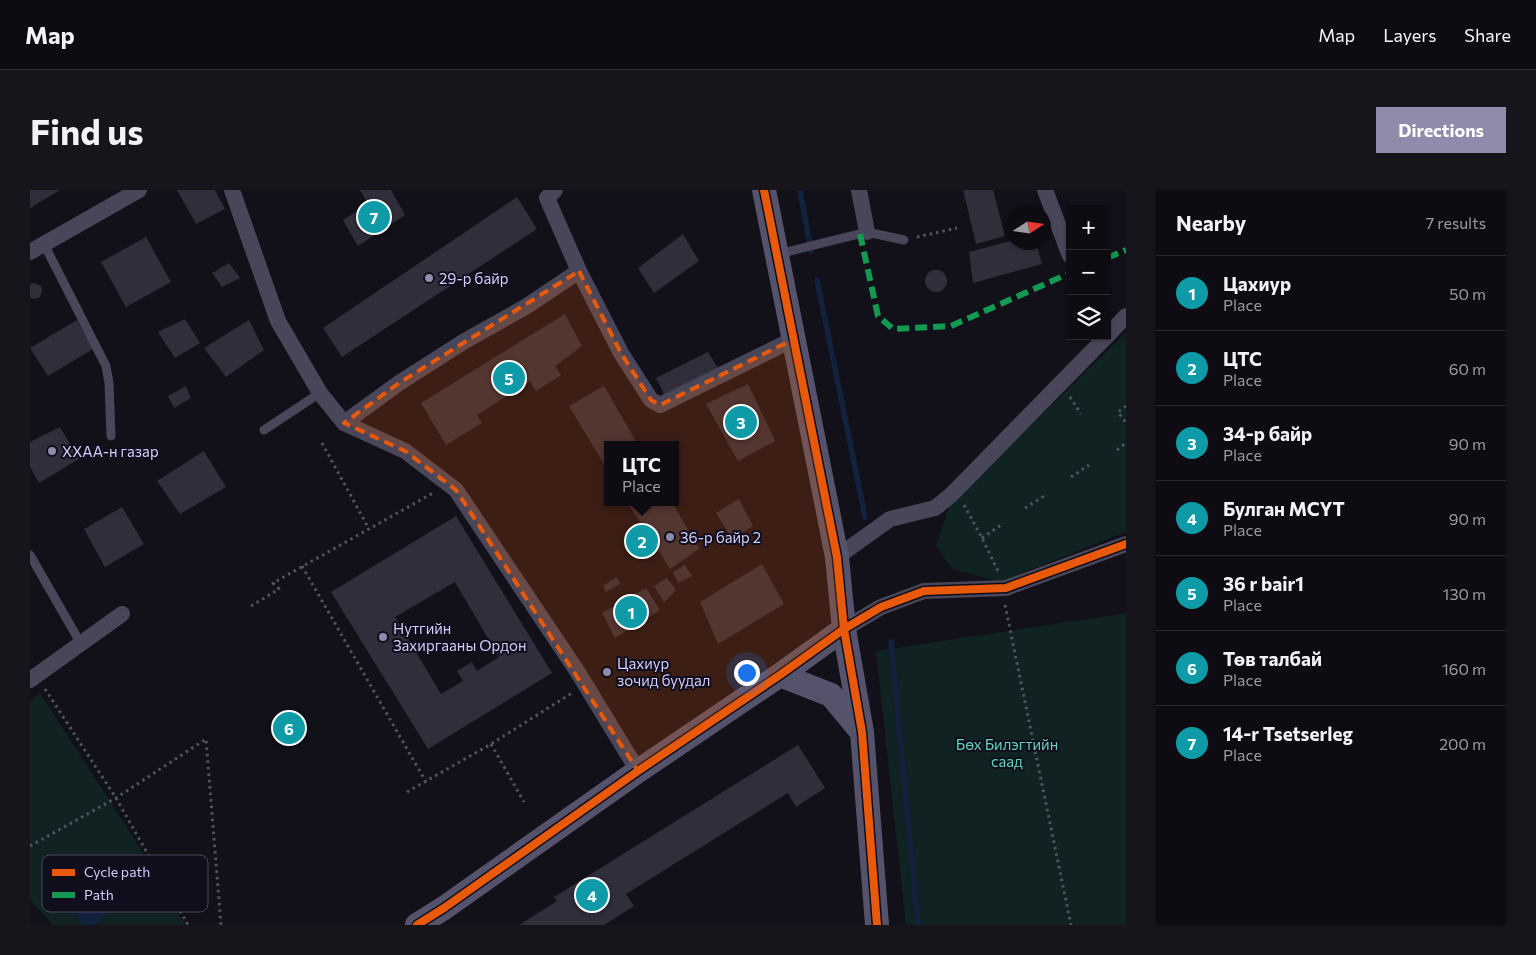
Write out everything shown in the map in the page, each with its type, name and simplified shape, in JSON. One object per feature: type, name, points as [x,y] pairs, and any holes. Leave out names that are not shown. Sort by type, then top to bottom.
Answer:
[{"type":"street","points":[[37,248],[139,190]]},
{"type":"street","points":[[232,190],[278,321],[320,394],[344,422],[405,450],[456,490],[586,685],[638,771]]},
{"type":"street","points":[[555,190],[547,198],[578,272],[621,352],[651,400],[660,405],[794,339]]},
{"type":"street","points":[[764,190],[788,252],[794,339],[837,557],[844,629],[862,732],[877,925]]},
{"type":"street","points":[[860,190],[867,232]]},
{"type":"street","points":[[1045,190],[1068,250]]},
{"type":"street","points":[[344,422],[399,383],[463,342],[527,306],[578,272]]},
{"type":"street","points":[[1111,332],[1126,316]]},
{"type":"street","points":[[837,557],[890,519],[935,508],[985,462],[1103,340]]},
{"type":"street","points":[[417,925],[844,629],[881,607],[924,591],[1006,588],[1126,544]]},
{"type":"street","points":[[33,678],[122,614]]},
{"type":"street","points":[[780,675],[831,695],[862,732]]},
{"type":"lane","points":[[788,252],[867,232],[904,240]]},
{"type":"lane","points":[[37,248],[106,366],[109,383],[111,436]]},
{"type":"lane","points":[[264,430],[320,394]]},
{"type":"lane","points":[[30,555],[81,644]]},
{"type":"path","points":[[904,240],[957,228]]},
{"type":"path","points":[[1126,406],[1118,412],[1126,423]]},
{"type":"path","points":[[322,443],[369,529]]},
{"type":"path","points":[[1117,450],[1126,443]]},
{"type":"path","points":[[1071,477],[1089,464]]},
{"type":"path","points":[[251,606],[279,589],[273,582],[449,484]]},
{"type":"path","points":[[955,490],[982,538],[1006,588],[1005,613],[1071,925]]},
{"type":"path","points":[[1025,508],[1044,496]]},
{"type":"path","points":[[982,538],[1001,525]]},
{"type":"path","points":[[302,566],[426,782]]},
{"type":"path","points":[[33,678],[116,798],[148,855]]},
{"type":"path","points":[[407,792],[491,744],[586,685]]},
{"type":"path","points":[[30,846],[116,798],[206,739],[221,925]]},
{"type":"path","points":[[491,744],[524,802]]},
{"type":"path","points":[[181,912],[188,925]]},
{"type":"highlighted area","points":[[579,271],[621,353],[651,400],[660,405],[794,339],[837,557],[844,629],[638,771],[456,490],[405,451],[344,423],[399,383]]},
{"type":"green space","points":[[1126,332],[1126,532],[1014,576],[1009,584],[952,569],[936,545],[955,490],[970,486]]},
{"type":"green space","name":"Бөх Билэгтийн саад","points":[[1126,613],[1126,925],[906,925],[876,651]]},
{"type":"green space","points":[[40,693],[144,855],[42,855],[42,912],[177,912],[185,925],[53,925],[30,900],[30,700]]},
{"type":"water","points":[[74,912],[110,912],[94,925],[83,925]]},
{"type":"building","points":[[30,190],[60,190],[30,208]]},
{"type":"building","points":[[177,190],[215,190],[225,209],[196,224]]},
{"type":"building","points":[[360,190],[391,190],[405,215],[358,246],[343,220],[368,204]]},
{"type":"building","points":[[963,190],[993,190],[1005,236],[976,244]]},
{"type":"building","name":"29-р байр","points":[[517,197],[537,229],[342,357],[323,328]]},
{"type":"building","points":[[683,234],[699,261],[654,293],[638,268]]},
{"type":"building","points":[[146,237],[171,282],[126,307],[101,262]]},
{"type":"building","points":[[1006,242],[1006,250],[1038,250],[1042,264],[973,283],[969,252]]},
{"type":"building","points":[[229,263],[240,278],[222,287],[212,273]]},
{"type":"building","points":[[936,270],[944,273],[947,281],[944,289],[936,292],[928,289],[925,281],[928,273]]},
{"type":"building","points":[[34,283],[41,286],[42,290],[40,297],[35,299],[30,298],[30,284]]},
{"type":"building","points":[[565,314],[582,346],[555,366],[561,375],[536,391],[530,381],[477,415],[482,423],[446,445],[421,403]]},
{"type":"building","points":[[185,319],[200,343],[175,358],[158,332]]},
{"type":"building","points":[[77,320],[93,349],[48,376],[30,348]]},
{"type":"building","points":[[249,320],[264,350],[226,377],[204,348]]},
{"type":"building","points":[[708,352],[718,368],[664,394],[656,378]]},
{"type":"building","points":[[748,384],[775,441],[738,461],[706,404]]},
{"type":"building","points":[[186,386],[191,398],[174,408],[168,396]]},
{"type":"building","points":[[604,386],[636,441],[604,441],[604,464],[569,406]]},
{"type":"building","name":"ХХАА-н газар","points":[[60,427],[79,459],[39,483],[30,467],[30,442]]},
{"type":"building","points":[[204,451],[226,487],[180,514],[157,481]]},
{"type":"building","points":[[739,499],[753,526],[732,539],[716,513]]},
{"type":"building","name":"36-р байр 2","points":[[630,506],[674,506],[699,549],[670,569],[657,548],[640,558],[628,533],[643,527]]},
{"type":"building","points":[[122,507],[144,544],[105,567],[84,529]]},
{"type":"building","name":"Нутгийн Захиргааны Ордон","points":[[456,516],[552,673],[428,749],[331,592]],"holes":[[[455,582],[499,657],[477,671],[472,662],[457,671],[463,681],[441,694],[395,617]]]},
{"type":"building","points":[[762,564],[784,604],[718,644],[700,602]]},
{"type":"building","points":[[685,565],[692,576],[678,583],[673,572]]},
{"type":"building","points":[[617,577],[620,584],[606,592],[603,586]]},
{"type":"building","points":[[667,578],[676,590],[664,602],[654,586]]},
{"type":"building","points":[[646,588],[660,610],[615,638],[602,613]]},
{"type":"building","points":[[798,745],[825,788],[796,807],[788,793],[626,894],[634,906],[604,925],[519,925],[557,901],[554,897]]},
{"type":"waterway","points":[[800,190],[811,251]]},
{"type":"waterway","points":[[817,280],[865,517]]},
{"type":"waterway","points":[[891,642],[918,925]]},
{"type":"marked path","points":[[860,234],[878,316],[893,329],[951,326],[1066,275]]},
{"type":"marked path","points":[[1111,256],[1126,250]]},
{"type":"cycle path","points":[[764,190],[837,557],[844,629],[862,732],[877,925]]},
{"type":"cycle path","points":[[417,925],[844,629],[881,607],[924,591],[1006,588],[1126,544]]},
{"type":"place","name":"14-r Tsetserleg","points":[[374,217]]},
{"type":"place","name":"29-р байр","points":[[429,278]]},
{"type":"place","name":"36 r bair1","points":[[509,378]]},
{"type":"place","name":"34-р байр","points":[[741,422]]},
{"type":"place","name":"ХХАА-н газар","points":[[52,451]]},
{"type":"place","name":"36-р байр 2","points":[[670,537]]},
{"type":"place","name":"ЦТС","points":[[642,541]]},
{"type":"place","name":"Цахиур","points":[[631,612]]},
{"type":"place","name":"Нутгийн Захиргааны Ордон","points":[[383,637]]},
{"type":"place","name":"Цахиур зочид буудал","points":[[607,672]]},
{"type":"place","name":"Төв талбай","points":[[289,728]]},
{"type":"place","name":"Булган МСҮТ","points":[[592,895]]}]
